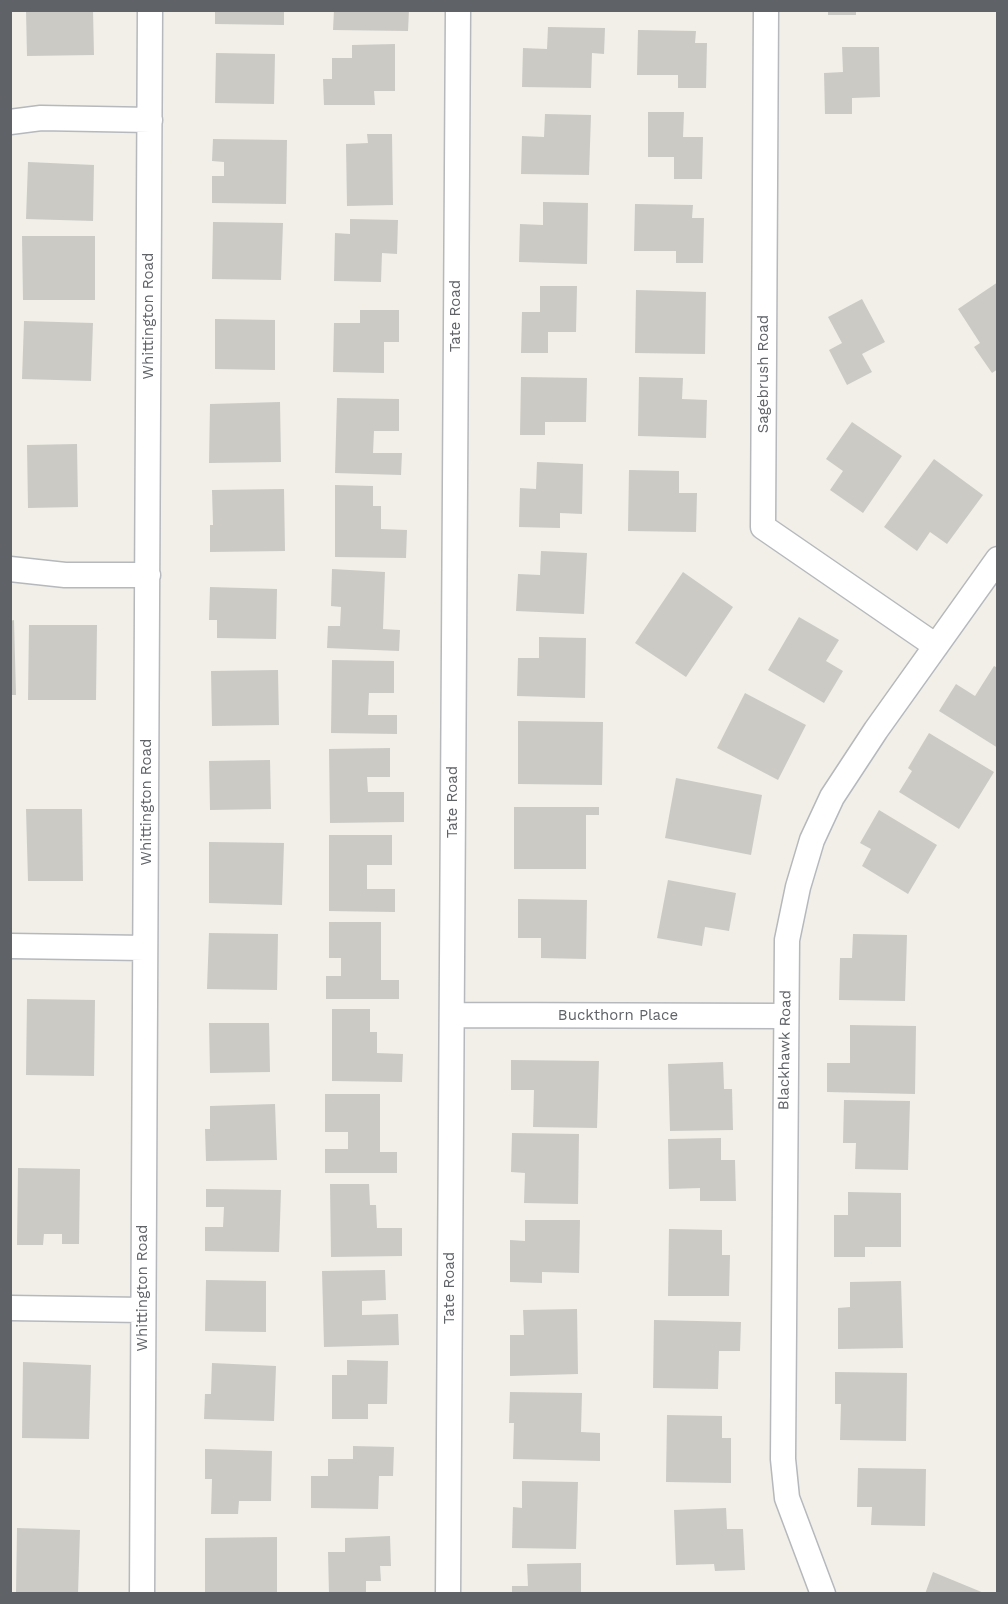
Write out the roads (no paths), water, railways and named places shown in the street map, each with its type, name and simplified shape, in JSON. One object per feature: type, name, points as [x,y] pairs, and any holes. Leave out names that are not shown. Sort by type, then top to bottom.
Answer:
[{"type":"street","name":"Whittington Road","points":[[142,1593],[150,10]]},
{"type":"street","name":"Tate Road","points":[[448,1593],[458,10]]},
{"type":"street","name":"Sagebrush Road","points":[[766,10],[763,527],[936,646]]},
{"type":"street","points":[[10,122],[41,118],[150,120]]},
{"type":"street","name":"Blackhawk Road","points":[[823,1593],[787,1498],[783,1460],[787,940],[798,887],[812,840],[839,787],[998,559]]},
{"type":"street","points":[[10,569],[65,575],[148,575]]},
{"type":"street","points":[[10,946],[146,948]]},
{"type":"street","name":"Buckthorn Place","points":[[452,1015],[785,1017]]},
{"type":"street","points":[[10,1308],[143,1310]]}]
